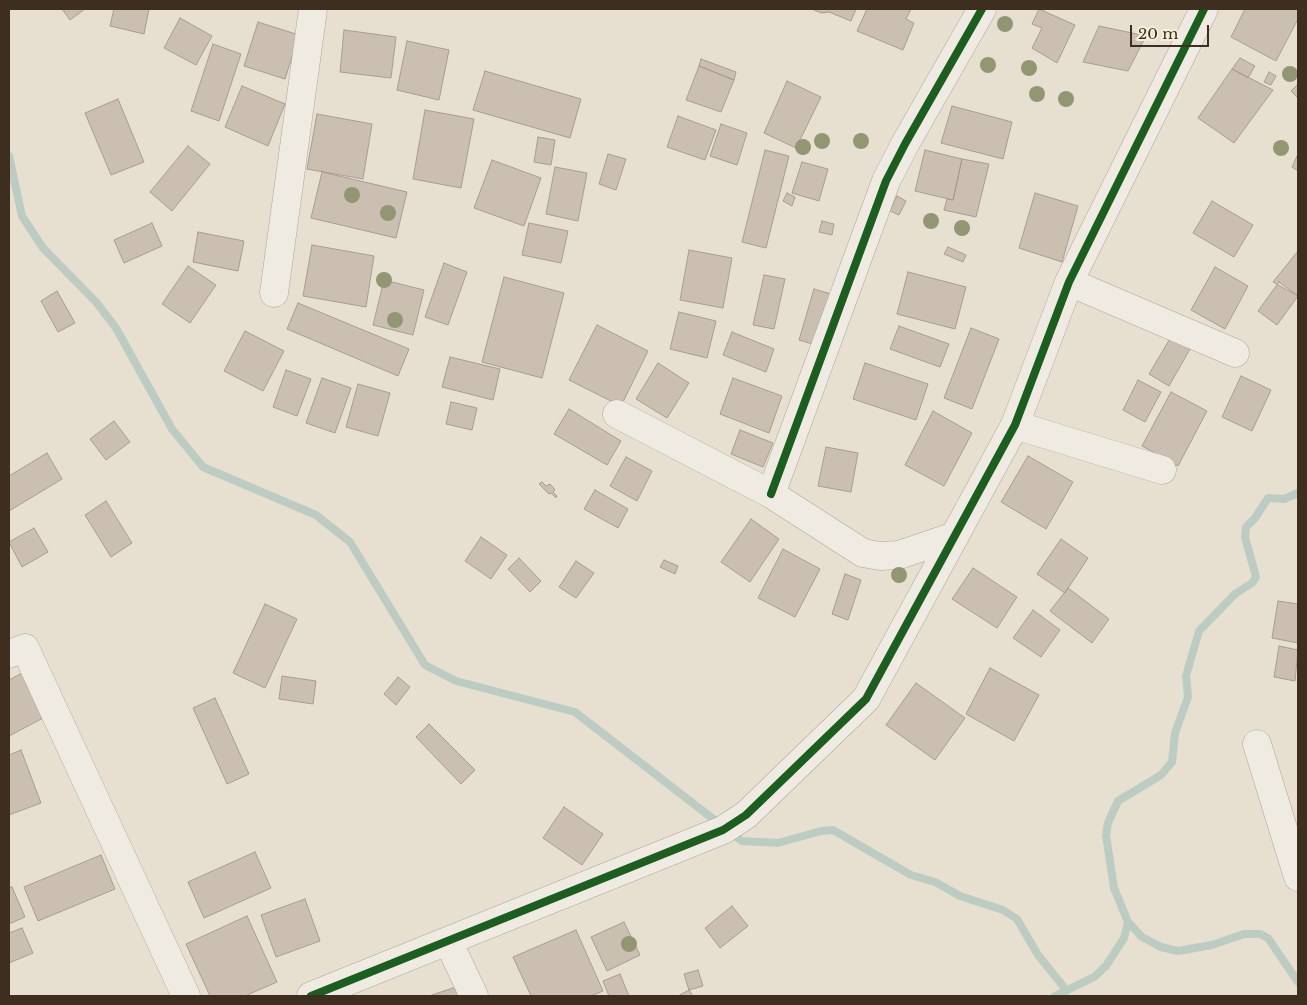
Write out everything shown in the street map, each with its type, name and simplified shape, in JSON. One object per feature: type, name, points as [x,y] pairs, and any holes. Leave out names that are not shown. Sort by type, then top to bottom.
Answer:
[{"type":"street","points":[[274,293],[312,9]]},
{"type":"street","points":[[771,494],[886,182],[905,144],[982,9]]},
{"type":"street","points":[[311,996],[723,830],[746,815],[866,699],[1015,425],[1069,282],[1204,9]]},
{"type":"street","points":[[1069,282],[1235,353]]},
{"type":"street","points":[[617,414],[771,494],[863,553],[880,556],[899,555],[955,536]]},
{"type":"street","points":[[1015,425],[1162,470]]},
{"type":"street","points":[[9,654],[25,648],[186,996]]},
{"type":"street","points":[[1257,744],[1298,877]]},
{"type":"street","points":[[448,941],[474,996]]},
{"type":"building","points":[[62,9],[85,9],[70,20]]},
{"type":"building","points":[[114,9],[149,9],[144,34],[110,26]]},
{"type":"building","points":[[812,9],[856,9],[851,21],[829,12],[821,13]]},
{"type":"building","points":[[867,9],[911,9],[906,19],[914,23],[903,50],[857,31]]},
{"type":"building","points":[[1039,9],[1075,25],[1057,63],[1032,48],[1042,28],[1032,24]]},
{"type":"building","points":[[1245,9],[1298,9],[1298,19],[1276,61],[1231,37]]},
{"type":"building","points":[[180,18],[212,36],[196,65],[164,48]]},
{"type":"building","points":[[258,22],[299,35],[285,79],[244,66]]},
{"type":"building","points":[[1099,26],[1146,36],[1128,71],[1083,62]]},
{"type":"building","points":[[344,30],[396,37],[391,78],[340,72]]},
{"type":"building","points":[[407,41],[449,50],[439,100],[397,90]]},
{"type":"building","points":[[213,44],[241,54],[219,121],[191,111]]},
{"type":"building","points":[[1240,58],[1255,66],[1248,78],[1232,69]]},
{"type":"building","points":[[701,59],[736,72],[734,80],[699,66]]},
{"type":"building","points":[[699,66],[734,80],[721,112],[686,100]]},
{"type":"building","points":[[1232,69],[1273,90],[1234,143],[1198,118]]},
{"type":"building","points":[[485,71],[581,99],[570,138],[473,110]]},
{"type":"building","points":[[1269,72],[1276,76],[1271,85],[1264,82]]},
{"type":"building","points":[[787,81],[821,97],[796,148],[764,133]]},
{"type":"building","points":[[1298,84],[1298,98],[1291,91]]},
{"type":"building","points":[[242,86],[285,104],[268,146],[225,127]]},
{"type":"building","points":[[118,99],[144,162],[111,175],[85,113]]},
{"type":"building","points":[[952,106],[1012,122],[1003,159],[941,143]]},
{"type":"building","points":[[425,110],[474,119],[461,188],[413,179]]},
{"type":"building","points":[[317,114],[372,124],[363,179],[307,169]]},
{"type":"building","points":[[678,116],[716,130],[705,160],[667,147]]},
{"type":"building","points":[[721,124],[747,133],[737,165],[710,156]]},
{"type":"building","points":[[538,137],[555,140],[551,165],[534,162]]},
{"type":"building","points":[[188,146],[210,164],[172,211],[150,192]]},
{"type":"building","points":[[765,150],[789,156],[766,248],[742,242]]},
{"type":"building","points":[[925,150],[962,159],[953,200],[915,191]]},
{"type":"building","points":[[608,154],[626,159],[616,190],[599,184]]},
{"type":"building","points":[[1298,154],[1298,171],[1292,167]]},
{"type":"building","points":[[962,159],[989,164],[976,217],[944,210],[947,199],[953,200]]},
{"type":"building","points":[[492,160],[541,178],[524,226],[474,208]]},
{"type":"building","points":[[802,162],[828,169],[819,201],[792,193]]},
{"type":"building","points":[[555,167],[587,173],[578,221],[546,214]]},
{"type":"building","points":[[322,172],[407,192],[396,238],[311,218]]},
{"type":"building","points":[[787,193],[795,197],[792,206],[783,201]]},
{"type":"building","points":[[1035,193],[1078,206],[1062,262],[1019,248]]},
{"type":"building","points":[[897,196],[906,201],[899,215],[890,211]]},
{"type":"building","points":[[1212,201],[1253,225],[1234,257],[1193,233]]},
{"type":"building","points":[[822,221],[834,224],[832,235],[819,232]]},
{"type":"building","points":[[152,223],[162,246],[124,263],[114,240]]},
{"type":"building","points":[[529,223],[568,231],[561,263],[522,255]]},
{"type":"building","points":[[198,232],[244,241],[238,271],[193,262]]},
{"type":"building","points":[[312,245],[374,256],[366,307],[303,296]]},
{"type":"building","points":[[948,247],[966,255],[963,262],[944,254]]},
{"type":"building","points":[[689,250],[732,258],[723,308],[680,300]]},
{"type":"building","points":[[1298,251],[1298,296],[1273,282]]},
{"type":"building","points":[[444,263],[467,272],[448,325],[425,317]]},
{"type":"building","points":[[188,266],[216,285],[190,323],[162,304]]},
{"type":"building","points":[[1215,267],[1248,286],[1225,329],[1191,310]]},
{"type":"building","points":[[908,272],[966,287],[955,329],[897,314]]},
{"type":"building","points":[[764,275],[785,279],[774,329],[753,325]]},
{"type":"building","points":[[504,277],[564,293],[542,378],[482,362]]},
{"type":"building","points":[[384,280],[424,290],[413,335],[373,325]]},
{"type":"building","points":[[1279,282],[1298,296],[1277,325],[1258,311]]},
{"type":"building","points":[[814,289],[852,300],[836,351],[799,340]]},
{"type":"building","points":[[57,291],[75,323],[58,332],[41,301]]},
{"type":"building","points":[[298,303],[409,349],[398,376],[287,329]]},
{"type":"building","points":[[679,312],[716,321],[707,358],[670,349]]},
{"type":"building","points":[[597,325],[648,351],[621,406],[569,380]]},
{"type":"building","points":[[899,326],[949,344],[940,367],[890,349]]},
{"type":"building","points":[[971,328],[999,339],[972,409],[944,398]]},
{"type":"building","points":[[245,331],[284,351],[263,391],[224,371]]},
{"type":"building","points":[[732,332],[774,349],[766,372],[723,355]]},
{"type":"building","points":[[1171,337],[1190,349],[1169,386],[1149,374]]},
{"type":"building","points":[[450,357],[500,369],[493,400],[442,387]]},
{"type":"building","points":[[658,363],[689,383],[667,418],[636,399]]},
{"type":"building","points":[[865,363],[928,384],[916,420],[853,399]]},
{"type":"building","points":[[286,370],[311,379],[297,416],[273,407]]},
{"type":"building","points":[[1241,376],[1271,390],[1252,431],[1222,417]]},
{"type":"building","points":[[322,378],[351,388],[335,433],[306,423]]},
{"type":"building","points":[[733,378],[782,396],[769,433],[720,414]]},
{"type":"building","points":[[1138,380],[1161,392],[1145,422],[1123,410]]},
{"type":"building","points":[[358,384],[390,393],[378,436],[346,427]]},
{"type":"building","points":[[1171,392],[1207,411],[1178,466],[1142,446]]},
{"type":"building","points":[[451,402],[477,408],[472,430],[446,424]]},
{"type":"building","points":[[569,409],[621,441],[607,465],[554,434]]},
{"type":"building","points":[[933,411],[972,433],[944,486],[905,465]]},
{"type":"building","points":[[114,421],[130,442],[106,460],[90,439]]},
{"type":"building","points":[[740,430],[773,443],[763,467],[731,454]]},
{"type":"building","points":[[826,447],[858,453],[851,492],[818,486]]},
{"type":"building","points":[[47,453],[62,479],[9,511],[9,476]]},
{"type":"building","points":[[1028,456],[1073,482],[1046,529],[1001,502]]},
{"type":"building","points":[[626,457],[652,471],[637,501],[610,486]]},
{"type":"building","points":[[542,482],[546,486],[550,484],[555,490],[553,492],[557,496],[556,498],[539,484]]},
{"type":"building","points":[[595,490],[628,509],[618,528],[584,509]]},
{"type":"building","points":[[106,501],[132,543],[111,557],[85,515]]},
{"type":"building","points":[[751,519],[779,539],[750,582],[721,562]]},
{"type":"building","points":[[34,528],[48,552],[22,567],[9,542]]},
{"type":"building","points":[[481,537],[507,555],[491,579],[465,561]]},
{"type":"building","points":[[1061,539],[1088,558],[1065,593],[1037,574]]},
{"type":"building","points":[[783,549],[820,569],[795,617],[758,598]]},
{"type":"building","points":[[519,558],[541,581],[530,592],[508,569]]},
{"type":"building","points":[[664,560],[678,566],[675,574],[660,567]]},
{"type":"building","points":[[576,561],[594,573],[576,598],[559,587]]},
{"type":"building","points":[[973,568],[1017,597],[997,628],[952,599]]},
{"type":"building","points":[[845,574],[861,580],[848,620],[832,614]]},
{"type":"building","points":[[1068,588],[1109,619],[1092,643],[1050,611]]},
{"type":"building","points":[[1278,601],[1298,604],[1298,643],[1272,638]]},
{"type":"building","points":[[265,604],[297,619],[265,688],[233,673]]},
{"type":"building","points":[[1033,610],[1060,630],[1041,657],[1013,638]]},
{"type":"building","points":[[1279,646],[1298,650],[1295,681],[1274,677]]},
{"type":"building","points":[[990,668],[1039,695],[1014,741],[966,714]]},
{"type":"building","points":[[22,673],[45,717],[9,736],[9,680]]},
{"type":"building","points":[[282,676],[316,681],[313,704],[279,699]]},
{"type":"building","points":[[398,677],[410,687],[396,705],[384,694]]},
{"type":"building","points":[[916,683],[965,718],[935,760],[886,725]]},
{"type":"building","points":[[215,698],[249,774],[227,784],[193,708]]},
{"type":"building","points":[[429,724],[475,770],[461,784],[416,737]]},
{"type":"building","points":[[21,750],[41,803],[9,815],[9,755]]},
{"type":"building","points":[[564,807],[603,834],[582,865],[543,838]]},
{"type":"building","points":[[255,852],[271,888],[204,918],[188,882]]},
{"type":"building","points":[[101,855],[115,889],[38,921],[24,887]]},
{"type":"building","points":[[12,887],[25,917],[9,924],[9,888]]},
{"type":"building","points":[[305,899],[320,941],[276,957],[261,915]]},
{"type":"building","points":[[732,906],[748,926],[720,948],[705,928]]},
{"type":"building","points":[[247,916],[277,982],[245,996],[210,996],[186,944]]},
{"type":"building","points":[[624,922],[640,955],[607,971],[591,937]]},
{"type":"building","points":[[22,928],[33,953],[9,963],[9,933]]},
{"type":"building","points":[[576,930],[603,991],[591,996],[531,996],[513,957]]},
{"type":"building","points":[[698,970],[703,986],[689,990],[684,974]]},
{"type":"building","points":[[620,974],[629,996],[609,996],[603,981]]},
{"type":"building","points":[[456,987],[459,996],[429,996]]},
{"type":"building","points":[[689,990],[693,996],[678,996]]},
{"type":"waterway","points":[[9,156],[22,216],[43,248],[96,302],[116,328],[172,429],[203,467],[316,515],[350,542],[425,665],[456,681],[575,712],[721,825]]},
{"type":"waterway","points":[[1298,493],[1284,499],[1268,498],[1255,518],[1246,527],[1245,537],[1256,577],[1252,583],[1235,594],[1199,631],[1186,676],[1188,697],[1175,733],[1172,762],[1161,775],[1118,801],[1108,823],[1106,835],[1114,888],[1128,922],[1142,937],[1161,947],[1178,951],[1212,945],[1244,934],[1260,934],[1268,938],[1298,982]]},
{"type":"waterway","points":[[730,832],[742,841],[778,843],[821,831],[833,830],[911,875],[935,882],[960,896],[1003,910],[1017,919],[1038,955],[1067,991]]},
{"type":"waterway","points":[[1055,996],[1094,977],[1106,966],[1124,938],[1128,922]]},
{"type":"cycle path","points":[[771,494],[886,181],[982,9]]},
{"type":"cycle path","points":[[311,996],[723,830],[746,815],[866,699],[1015,425],[1069,282],[1204,9]]}]
